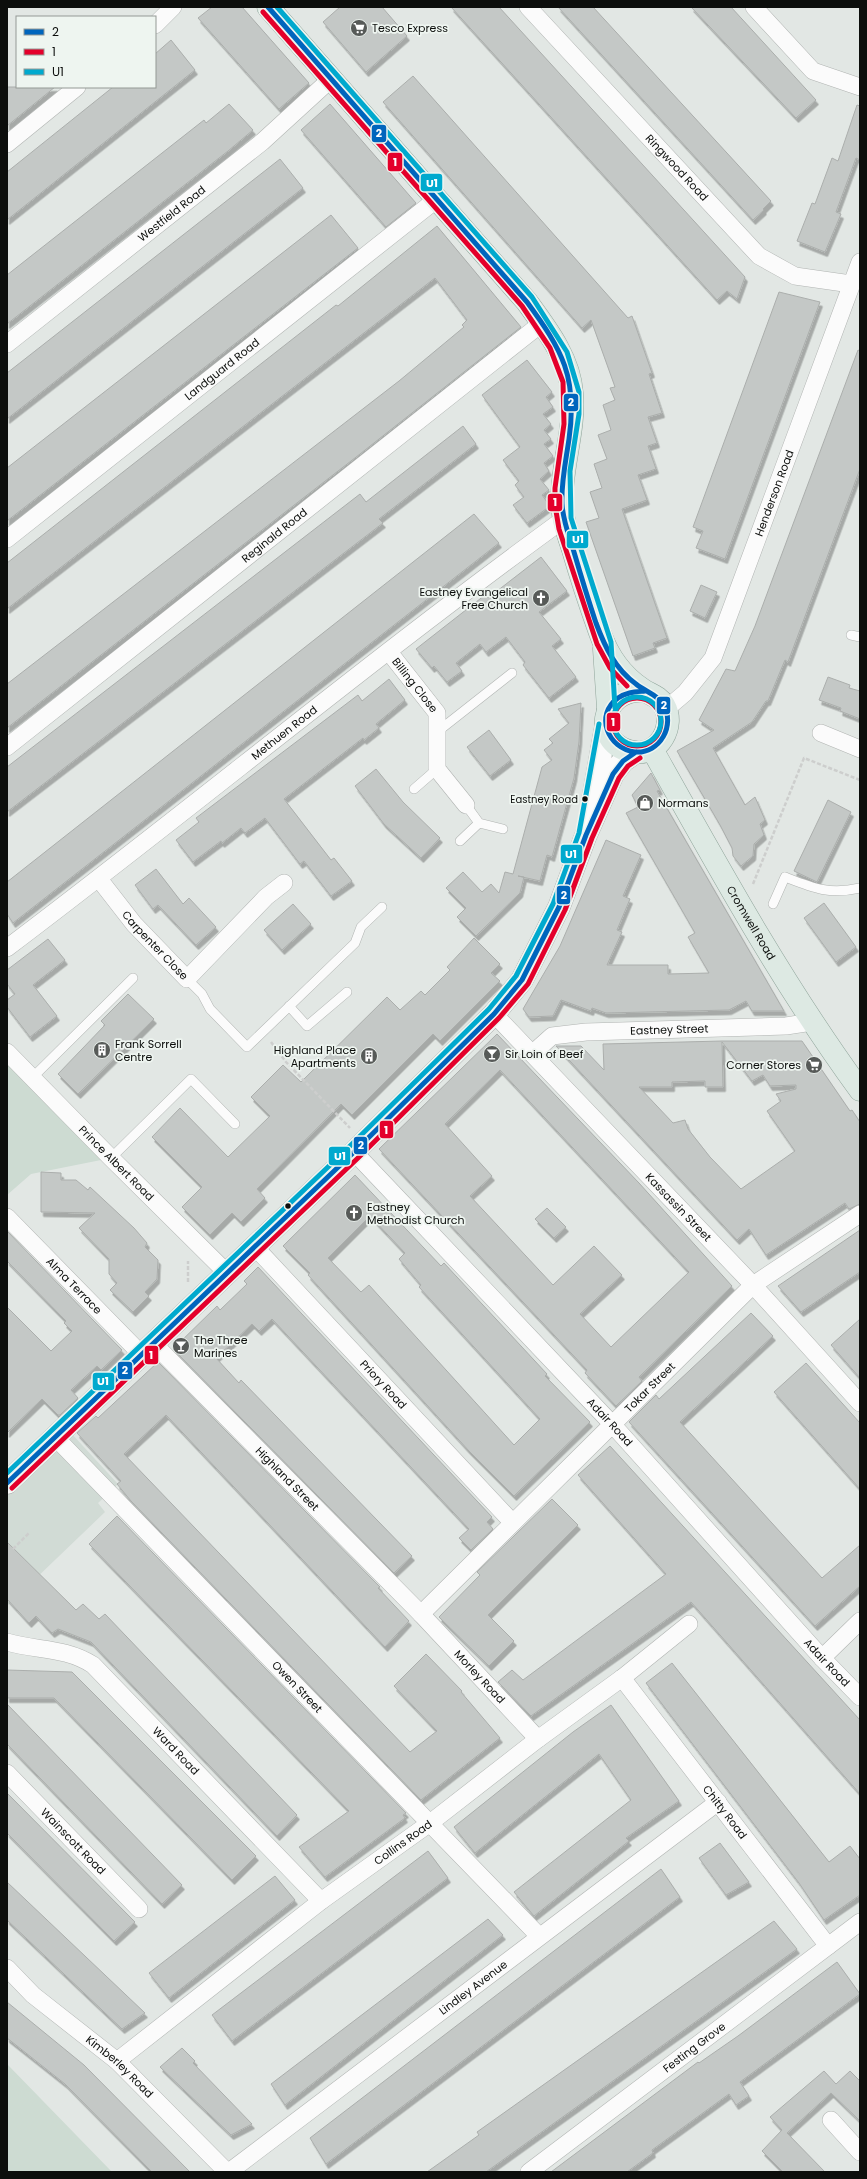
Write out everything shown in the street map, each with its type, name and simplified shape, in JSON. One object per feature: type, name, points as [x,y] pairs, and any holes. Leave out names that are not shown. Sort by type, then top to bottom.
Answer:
[{"type":"main road","points":[[7,1483],[359,1147],[494,1014],[522,980],[559,907],[586,835],[613,774],[623,761],[644,751],[664,737],[668,727],[665,710],[657,697],[644,691],[619,670],[604,644],[564,519],[563,471],[572,413],[572,392],[561,355],[542,323],[527,302],[332,78],[268,7]]},
{"type":"main road","points":[[604,644],[609,735],[615,744],[624,750],[644,751]]},
{"type":"main road","points":[[586,835],[607,717],[614,699],[623,693],[634,690],[644,691]]},
{"type":"main road","name":"Cromwell Road","points":[[644,751],[812,1022],[860,1090]]},
{"type":"street","points":[[156,23],[173,7]]},
{"type":"street","name":"Ringwood Road","points":[[528,7],[759,256],[795,276],[851,284]]},
{"type":"street","points":[[754,7],[812,71],[860,87]]},
{"type":"street","name":"Westfield Road","points":[[7,344],[262,142],[332,78]]},
{"type":"street","points":[[7,144],[76,88]]},
{"type":"street","name":"Landguard Road","points":[[7,539],[437,200]]},
{"type":"street","name":"Henderson Road","points":[[665,710],[685,693],[713,658],[860,262]]},
{"type":"street","name":"Reginald Road","points":[[7,747],[542,323]]},
{"type":"street","name":"Methuen Road","points":[[7,948],[99,879],[388,652],[564,519]]},
{"type":"street","name":"Billing Close","points":[[388,652],[437,713],[437,769]]},
{"type":"street","points":[[821,733],[860,749]]},
{"type":"street","points":[[437,769],[466,805]]},
{"type":"street","name":"Carpenter Close","points":[[99,879],[134,924],[187,979],[266,897],[284,883]]},
{"type":"street","name":"Kassassin Street","points":[[494,1014],[533,1053],[753,1285],[860,1403]]},
{"type":"street","name":"Eastney Street","points":[[533,1053],[552,1036],[586,1032],[786,1026],[812,1022]]},
{"type":"street","name":"Prince Albert Road","points":[[8,1055],[227,1273]]},
{"type":"street","name":"Adair Road","points":[[359,1147],[612,1424],[822,1658],[860,1697]]},
{"type":"street","name":"Tokar Street","points":[[421,1614],[512,1522],[753,1285],[860,1214]]},
{"type":"street","name":"Alma Terrace","points":[[7,1217],[147,1348]]},
{"type":"street","name":"Priory Road","points":[[255,1246],[512,1522]]},
{"type":"street","name":"Highland Street","points":[[147,1348],[421,1614]]},
{"type":"street","name":"Owen Street","points":[[55,1437],[539,1936]]},
{"type":"street","name":"Morley Road","points":[[421,1614],[538,1739]]},
{"type":"street","points":[[822,1658],[860,1622]]},
{"type":"street","name":"Collins Road","points":[[117,2061],[321,1901],[430,1823],[538,1739],[622,1678],[689,1624]]},
{"type":"street","name":"Ward Road","points":[[7,1642],[54,1649],[83,1658],[93,1665],[321,1901]]},
{"type":"street","name":"Chitty Road","points":[[622,1678],[828,1946]]},
{"type":"street","name":"Wainscott Road","points":[[7,1773],[139,1909]]},
{"type":"street","name":"Lindley Avenue","points":[[228,2172],[718,1802]]},
{"type":"street","name":"Festing Grove","points":[[537,2170],[860,1922]]},
{"type":"street","name":"Kimberley Road","points":[[7,1968],[33,1995],[117,2061],[228,2172]]},
{"type":"street","points":[[831,2120],[860,2152]]},
{"type":"lane","points":[[437,732],[512,673]]},
{"type":"lane","points":[[414,789],[437,769]]},
{"type":"lane","points":[[466,805],[479,823],[503,829]]},
{"type":"lane","points":[[460,841],[479,823]]},
{"type":"lane","points":[[773,904],[784,877],[831,892],[842,892],[860,888]]},
{"type":"lane","points":[[187,979],[202,994],[210,1009],[247,1047],[355,943],[361,928],[382,907]]},
{"type":"lane","points":[[32,1078],[133,978]]},
{"type":"lane","points":[[289,1006],[308,1026],[347,992]]},
{"type":"lane","points":[[111,1158],[191,1080],[235,1124]]},
{"type":"path","points":[[742,911],[804,758],[860,780]]},
{"type":"path","points":[[263,1031],[286,1062],[359,1147]]},
{"type":"path","points":[[188,1310],[189,1235]]},
{"type":"path","points":[[13,1549],[29,1533]]},
{"type":"shaded area","points":[[7,1058],[111,1158],[31,1174],[7,1195]]},
{"type":"shaded area","points":[[59,1420],[118,1484],[98,1503],[105,1512],[7,1606],[7,1465],[8,1467]]},
{"type":"shaded area","points":[[7,2064],[112,2172],[7,2172]]},
{"type":"building","points":[[212,7],[242,7],[309,83],[279,109],[198,18]]},
{"type":"building","points":[[340,7],[382,7],[407,36],[366,72],[323,22]]},
{"type":"building","points":[[451,7],[499,7],[745,277],[737,299],[727,291],[717,300]]},
{"type":"building","points":[[558,7],[593,7],[771,201],[763,209],[764,210],[753,220]]},
{"type":"building","points":[[691,7],[731,7],[816,100],[796,118]]},
{"type":"building","points":[[171,40],[195,70],[7,220],[7,172],[112,88],[156,88],[156,53]]},
{"type":"building","points":[[413,76],[628,318],[632,316],[652,373],[649,374],[662,413],[648,417],[657,443],[648,446],[656,469],[638,475],[647,500],[622,509],[667,638],[653,643],[655,648],[633,656],[586,522],[599,518],[590,492],[602,488],[594,464],[607,459],[598,435],[611,430],[603,405],[615,400],[610,388],[615,387],[591,320],[582,328],[383,102]]},
{"type":"building","points":[[7,87],[54,88],[7,126]]},
{"type":"building","points":[[229,104],[253,130],[7,324],[7,275],[204,120],[206,123]]},
{"type":"building","points":[[330,104],[416,203],[386,227],[301,130]]},
{"type":"building","points":[[857,105],[860,106],[860,160],[856,158],[836,212],[841,214],[825,252],[797,241],[812,203],[815,204],[832,158],[838,161]]},
{"type":"building","points":[[280,159],[303,188],[7,419],[7,373]]},
{"type":"building","points":[[331,215],[358,248],[7,521],[7,468]]},
{"type":"building","points":[[437,226],[521,327],[7,728],[7,684],[399,381],[464,327],[462,325],[467,320],[435,278],[7,609],[7,563],[336,305],[338,306]]},
{"type":"building","points":[[779,292],[820,302],[725,559],[696,548],[703,531],[693,527]]},
{"type":"building","points":[[858,350],[860,351],[860,469],[788,662],[785,660],[768,701],[766,701],[752,722],[713,748],[745,805],[755,797],[765,820],[760,824],[764,835],[754,844],[753,856],[741,866],[733,856],[732,848],[720,825],[677,751],[714,730],[699,720],[726,669],[735,671],[755,626]]},
{"type":"building","points":[[527,360],[552,392],[546,397],[553,407],[543,414],[551,424],[544,430],[551,439],[544,444],[553,456],[544,463],[549,471],[540,479],[549,490],[542,495],[550,506],[527,523],[513,505],[524,497],[515,485],[519,481],[503,460],[520,447],[482,395]]},
{"type":"building","points":[[463,426],[476,444],[379,519],[383,523],[7,812],[7,767],[360,494],[366,502]]},
{"type":"building","points":[[474,514],[499,543],[13,923],[7,914],[7,882]]},
{"type":"building","points":[[541,557],[567,591],[539,612],[561,639],[552,646],[576,677],[549,698],[523,665],[525,662],[506,637],[486,652],[480,644],[456,663],[462,671],[447,682],[434,666],[432,668],[416,649],[485,595],[488,598]]},
{"type":"building","points":[[701,585],[717,592],[705,618],[690,611]]},
{"type":"building","points":[[828,677],[850,685],[849,688],[860,691],[860,719],[840,711],[841,708],[819,700]]},
{"type":"building","points":[[389,679],[405,700],[376,724],[379,728],[364,740],[363,738],[284,799],[331,860],[334,858],[352,881],[331,896],[304,861],[300,864],[265,818],[245,833],[241,828],[222,843],[221,841],[193,862],[176,840],[199,822],[196,818],[358,695],[362,701]]},
{"type":"building","points":[[581,703],[579,742],[574,778],[552,857],[547,855],[540,881],[524,877],[520,893],[476,936],[457,917],[466,908],[446,888],[463,872],[482,892],[491,884],[499,893],[505,872],[513,874],[542,767],[552,760],[544,750],[553,743],[549,739],[569,723],[558,709]]},
{"type":"building","points":[[489,730],[511,760],[490,776],[467,747]]},
{"type":"building","points":[[376,769],[403,802],[440,838],[421,858],[384,824],[355,786]]},
{"type":"building","points":[[651,773],[660,790],[657,791],[784,1011],[752,1011],[746,1001],[729,1010],[606,1013],[592,1008],[591,1011],[561,1000],[553,1016],[529,1017],[523,1009],[560,946],[606,840],[641,855],[623,896],[630,899],[617,930],[622,932],[607,965],[668,965],[668,974],[709,973],[688,937],[695,933],[626,813],[638,807],[632,795]]},
{"type":"building","points":[[828,800],[851,812],[817,882],[794,871]]},
{"type":"building","points":[[156,869],[183,904],[189,898],[216,927],[196,945],[158,905],[153,909],[135,885]]},
{"type":"building","points":[[824,903],[856,947],[836,962],[804,918]]},
{"type":"building","points":[[293,904],[311,924],[282,950],[264,930]]},
{"type":"building","points":[[474,938],[500,964],[491,973],[500,981],[440,1041],[433,1034],[352,1115],[341,1104],[257,1189],[265,1198],[241,1222],[232,1213],[210,1235],[182,1207],[202,1187],[152,1137],[180,1108],[228,1157],[270,1116],[251,1097],[283,1065],[301,1082],[387,997],[400,1010],[421,991],[425,995],[450,970],[447,967]]},
{"type":"building","points":[[48,939],[65,960],[33,985],[57,1016],[30,1037],[7,1007],[7,1000],[15,994],[7,984],[7,970]]},
{"type":"building","name":"Frank Sorrell Centre","points":[[128,994],[154,1019],[78,1094],[58,1074],[105,1025],[101,1021]]},
{"type":"building","points":[[497,1034],[639,1183],[732,1286],[639,1377],[642,1381],[616,1406],[585,1373],[587,1370],[379,1149]],"holes":[[[500,1070],[689,1272],[611,1347],[580,1314],[622,1275],[594,1246],[553,1285],[470,1196],[492,1176],[445,1124]]]},
{"type":"building","points":[[722,1041],[802,1041],[850,1111],[852,1110],[860,1122],[860,1204],[849,1209],[845,1203],[766,1255],[749,1229],[737,1240],[556,1046],[581,1046],[604,1070],[603,1044]],"holes":[[[722,1042],[752,1081],[763,1075],[770,1086],[796,1085],[796,1089],[776,1094],[781,1101],[767,1111],[795,1151],[741,1189],[710,1157],[688,1129],[685,1120],[673,1123],[639,1087],[672,1087],[672,1082],[705,1081],[705,1087],[723,1087]]]},
{"type":"building","points":[[41,1172],[61,1173],[61,1180],[76,1180],[88,1190],[90,1187],[134,1228],[147,1243],[145,1247],[158,1260],[157,1279],[145,1292],[149,1296],[133,1312],[110,1290],[117,1283],[109,1274],[109,1259],[79,1228],[95,1213],[41,1212]]},
{"type":"building","points":[[355,1175],[441,1266],[444,1263],[547,1374],[545,1376],[590,1422],[514,1496],[469,1451],[308,1275],[310,1273],[283,1246]],"holes":[[[370,1216],[405,1253],[399,1259],[421,1285],[419,1287],[540,1419],[514,1445],[369,1285],[361,1292],[328,1258]]]},
{"type":"building","points":[[547,1208],[566,1227],[554,1238],[535,1219]]},
{"type":"building","points":[[860,1230],[860,1272],[801,1312],[778,1286]]},
{"type":"building","points":[[7,1231],[122,1350],[101,1370],[97,1366],[71,1390],[78,1398],[60,1415],[58,1415],[42,1399],[7,1433],[7,1307],[51,1351],[72,1331],[64,1323],[66,1321],[7,1261]]},
{"type":"building","points":[[258,1267],[492,1517],[487,1522],[493,1529],[471,1550],[459,1538],[469,1529],[272,1319],[259,1331],[252,1324],[216,1358],[239,1383],[241,1380],[412,1556],[394,1573],[173,1349],[217,1306],[220,1310],[247,1284],[244,1281]]},
{"type":"building","points":[[751,1313],[773,1336],[680,1422],[822,1578],[860,1545],[860,1586],[815,1626],[629,1422],[656,1395],[659,1399]]},
{"type":"building","points":[[860,1319],[860,1378],[831,1345]]},
{"type":"building","points":[[158,1362],[380,1587],[378,1588],[409,1621],[385,1647],[166,1415],[124,1454],[410,1752],[437,1731],[394,1686],[426,1654],[462,1691],[461,1692],[500,1738],[421,1800],[131,1501],[117,1484],[121,1481],[77,1433],[96,1416],[98,1418]]},
{"type":"building","points":[[806,1363],[860,1423],[860,1489],[774,1392]]},
{"type":"building","points":[[610,1446],[860,1720],[860,1794],[691,1602],[531,1716],[498,1682],[512,1670],[523,1680],[666,1574],[578,1475]]},
{"type":"building","points":[[552,1499],[578,1525],[488,1615],[514,1641],[489,1666],[439,1617],[480,1575],[477,1572]]},
{"type":"building","points":[[117,1516],[406,1813],[403,1815],[405,1818],[325,1877],[299,1847],[349,1811],[89,1544]]},
{"type":"building","points":[[7,1542],[76,1610],[83,1604],[99,1619],[105,1614],[297,1815],[277,1836],[91,1642],[58,1629],[52,1633],[36,1616],[29,1623],[7,1599]]},
{"type":"building","points":[[672,1663],[829,1862],[850,1846],[860,1859],[860,1895],[824,1920],[799,1883],[646,1683]]},
{"type":"building","points":[[7,1670],[72,1672],[256,1856],[232,1880],[54,1698],[7,1698]]},
{"type":"building","points":[[7,1704],[182,1885],[162,1904],[7,1744]]},
{"type":"building","points":[[611,1705],[679,1801],[626,1838],[629,1841],[534,1916],[514,1892],[631,1800],[599,1754],[475,1853],[454,1827],[573,1732]]},
{"type":"building","points":[[7,1793],[135,1922],[114,1941],[7,1833]]},
{"type":"building","points":[[720,1843],[749,1882],[726,1895],[699,1858]]},
{"type":"building","points":[[428,1851],[448,1878],[232,2041],[212,2015]]},
{"type":"building","points":[[661,1869],[680,1897],[326,2164],[310,2138]]},
{"type":"building","points":[[275,1876],[295,1900],[169,1998],[149,1973]]},
{"type":"building","points":[[7,1882],[145,2013],[122,2029],[7,1920]]},
{"type":"building","points":[[488,1919],[503,1935],[285,2105],[271,2084]]},
{"type":"building","points":[[774,1921],[797,1949],[486,2172],[427,2172],[479,2135],[477,2132]]},
{"type":"building","points":[[837,1962],[860,1994],[740,2082],[749,2096],[736,2105],[729,2094],[652,2150],[653,2153],[627,2172],[551,2172],[698,2062],[699,2063],[738,2036]]},
{"type":"building","points":[[7,2002],[84,2065],[190,2172],[152,2172],[65,2084],[7,2038]]},
{"type":"building","points":[[182,2048],[195,2061],[193,2063],[252,2124],[231,2135],[160,2067]]},
{"type":"building","points":[[824,2071],[836,2084],[850,2071],[860,2081],[860,2121],[831,2093],[787,2133],[825,2172],[783,2172],[762,2151],[782,2130],[770,2117]]},
{"type":"transit line","name":"2","points":[[268,7],[527,302],[550,335],[564,365],[569,381],[571,398],[569,439],[562,496],[566,528],[596,623],[607,649],[622,672],[639,686],[658,698],[667,712],[668,721],[666,729],[663,737],[658,743],[652,748],[644,751],[635,752],[626,750],[611,738],[607,730],[607,713],[611,705],[621,696],[645,691]]},
{"type":"transit line","name":"U1","points":[[277,7],[532,297],[567,352],[579,392],[579,414],[570,471],[571,518],[611,642],[615,708]]},
{"type":"transit line","name":"1","points":[[263,12],[522,306],[550,348],[563,382],[564,424],[555,488],[555,505],[559,529],[597,644],[610,668],[627,686]]},
{"type":"transit line","name":"U1","points":[[632,697],[642,697],[654,704],[661,716],[661,721],[661,726],[654,738],[642,745],[632,745],[624,741],[617,734],[613,726],[613,716],[617,708],[624,701],[632,697]]},
{"type":"transit line","name":"1","points":[[637,698],[646,700],[654,705],[659,713],[661,722],[659,731],[654,739],[646,744],[637,746],[628,744],[620,739],[615,731],[613,722],[615,713],[620,705],[628,700],[637,698]]},
{"type":"transit line","name":"U1","points":[[7,1473],[349,1147],[489,1009],[516,976],[553,904],[579,833],[599,724]]},
{"type":"transit line","name":"2","points":[[7,1483],[354,1152],[494,1014],[522,980],[559,907],[586,835],[613,774],[623,761],[636,752]]},
{"type":"transit line","name":"1","points":[[12,1488],[359,1157],[499,1018],[528,984],[565,910],[592,838],[619,778],[628,766],[640,758]]},
{"type":"place","name":"Tesco Express","points":[[359,28]]},
{"type":"place","name":"Eastney Evangelical Free Church","points":[[541,598]]},
{"type":"place","name":"Eastney Road","points":[[585,799]]},
{"type":"place","name":"Normans","points":[[645,803]]},
{"type":"place","name":"Frank Sorrell Centre","points":[[102,1050]]},
{"type":"place","name":"Sir Loin of Beef","points":[[492,1054]]},
{"type":"place","name":"Highland Place Apartments","points":[[369,1056]]},
{"type":"place","name":"Corner Stores","points":[[814,1065]]},
{"type":"place","name":"Eastney Methodist Church","points":[[354,1213]]},
{"type":"place","name":"The Three Marines","points":[[181,1346]]}]
